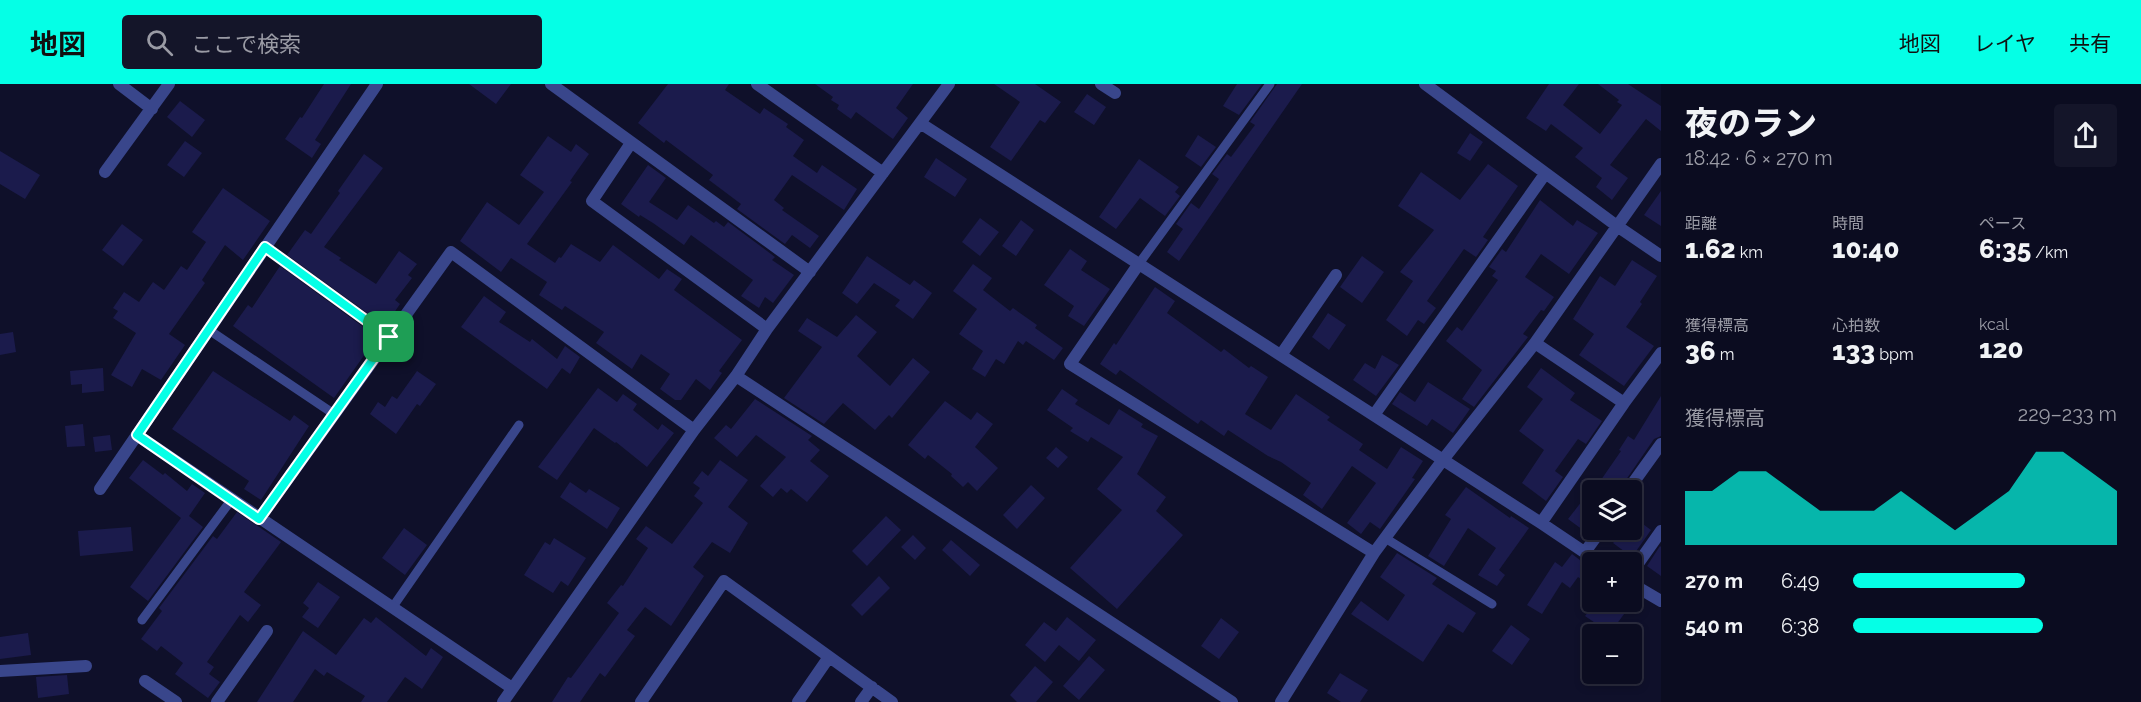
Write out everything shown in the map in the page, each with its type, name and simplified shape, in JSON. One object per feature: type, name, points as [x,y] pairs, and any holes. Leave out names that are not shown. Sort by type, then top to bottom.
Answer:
[{"type":"street","points":[[119,84],[152,109]]},
{"type":"street","points":[[105,172],[169,84]]},
{"type":"street","points":[[100,489],[377,84]]},
{"type":"street","points":[[758,84],[883,172]]},
{"type":"street","points":[[503,702],[694,430],[949,84]]},
{"type":"street","points":[[1101,84],[1115,93]]},
{"type":"street","points":[[1425,84],[1545,174],[1661,256]]},
{"type":"street","points":[[554,85],[810,273]]},
{"type":"street","points":[[920,123],[1585,552],[1594,540]]},
{"type":"street","points":[[631,143],[592,201],[767,329]]},
{"type":"street","points":[[1281,702],[1374,553],[1442,461],[1535,343],[1661,164]]},
{"type":"street","points":[[1374,415],[1545,174]]},
{"type":"street","points":[[259,519],[451,252],[694,430]]},
{"type":"street","points":[[1138,265],[1070,364],[1374,553]]},
{"type":"street","points":[[1281,355],[1336,275]]},
{"type":"street","points":[[1535,343],[1624,403]]},
{"type":"street","points":[[1541,523],[1661,353]]},
{"type":"street","points":[[736,376],[1232,702]]},
{"type":"street","points":[[137,435],[512,688]]},
{"type":"street","points":[[1635,480],[1661,444]]},
{"type":"street","points":[[1642,558],[1661,531]]},
{"type":"street","points":[[642,702],[724,581],[892,702]]},
{"type":"street","points":[[1642,590],[1661,602]]},
{"type":"street","points":[[217,702],[267,631]]},
{"type":"street","points":[[798,702],[829,657]]},
{"type":"street","points":[[0,671],[86,666]]},
{"type":"street","points":[[145,681],[176,702]]},
{"type":"street","points":[[861,702],[872,687]]},
{"type":"lane","points":[[1138,265],[1270,84]]},
{"type":"lane","points":[[265,247],[389,337]]},
{"type":"lane","points":[[209,330],[334,414]]},
{"type":"lane","points":[[392,608],[519,425]]},
{"type":"lane","points":[[142,621],[232,499]]},
{"type":"lane","points":[[1385,538],[1492,604]]},
{"type":"building","points":[[324,84],[351,84],[315,140],[321,144],[312,158],[285,139]]},
{"type":"building","points":[[469,84],[511,84],[496,104]]},
{"type":"building","points":[[668,84],[729,84],[725,90],[760,114],[764,108],[788,124],[786,127],[804,140],[793,156],[817,173],[822,165],[857,189],[844,210],[792,175],[774,200],[784,208],[782,210],[819,236],[810,248],[792,235],[785,244],[737,209],[741,204],[709,180],[713,175],[666,140],[664,143],[638,123]]},
{"type":"building","points":[[815,84],[913,84],[896,108],[908,118],[893,139],[856,112],[851,119],[837,109],[839,105],[831,100],[833,97]]},
{"type":"building","points":[[994,84],[1035,84],[1061,102],[1045,123],[1040,120],[1011,161],[990,147],[1020,102]]},
{"type":"building","points":[[1237,84],[1262,84],[1239,115],[1223,106]]},
{"type":"building","points":[[1277,84],[1302,84],[1179,261],[1167,252],[1183,229],[1176,224],[1191,203],[1199,209],[1219,179],[1212,174],[1227,154],[1231,157],[1255,125],[1250,122]]},
{"type":"building","points":[[1549,84],[1579,84],[1563,105],[1600,134],[1622,105],[1598,84],[1628,84],[1661,106],[1661,131],[1646,119],[1610,165],[1628,178],[1612,200],[1596,187],[1602,178],[1575,157],[1583,148],[1551,124],[1546,131],[1526,118]]},
{"type":"building","points":[[1087,94],[1106,107],[1094,125],[1074,112]]},
{"type":"building","points":[[180,101],[205,120],[192,137],[167,117]]},
{"type":"building","points":[[1470,133],[1483,142],[1470,161],[1457,153]]},
{"type":"building","points":[[1198,135],[1216,147],[1201,167],[1185,156]]},
{"type":"building","points":[[548,136],[571,152],[576,144],[589,154],[570,181],[572,182],[527,244],[555,263],[571,244],[600,262],[613,245],[659,279],[667,269],[682,279],[674,290],[742,340],[719,371],[722,373],[710,390],[696,379],[681,400],[675,400],[660,389],[670,374],[641,354],[632,369],[596,343],[604,332],[565,306],[562,310],[539,295],[547,282],[511,258],[501,272],[460,241],[487,202],[519,225],[544,192],[520,175]]},
{"type":"building","points":[[185,141],[202,153],[184,177],[167,165]]},
{"type":"building","points":[[0,151],[40,175],[25,199],[0,184]]},
{"type":"building","points":[[364,154],[383,168],[324,247],[341,258],[339,260],[376,284],[399,251],[417,264],[408,275],[412,278],[395,300],[400,304],[385,326],[287,255],[305,230],[311,234]]},
{"type":"building","points":[[936,158],[967,179],[955,197],[924,177]]},
{"type":"building","points":[[1139,159],[1179,187],[1175,192],[1180,196],[1165,216],[1140,198],[1116,229],[1099,217]]},
{"type":"building","points":[[1488,164],[1518,186],[1483,237],[1488,240],[1476,257],[1464,249],[1427,301],[1436,308],[1424,324],[1418,320],[1407,336],[1386,320],[1413,281],[1400,272],[1434,230],[1398,206],[1421,172],[1460,200]]},
{"type":"building","points":[[648,165],[666,178],[649,202],[677,220],[688,205],[714,223],[716,221],[724,227],[728,222],[775,257],[772,260],[794,275],[773,303],[765,297],[759,308],[741,296],[753,280],[691,235],[684,245],[621,204]]},
{"type":"building","points":[[223,188],[270,221],[243,260],[225,245],[202,280],[205,283],[169,334],[185,345],[161,380],[142,369],[132,387],[111,375],[136,333],[113,318],[118,311],[113,308],[124,292],[139,302],[153,282],[164,290],[181,266],[187,270],[206,242],[192,232]]},
{"type":"building","points":[[1661,191],[1661,226],[1644,215]]},
{"type":"building","points":[[1540,200],[1573,226],[1577,220],[1598,233],[1569,274],[1541,254],[1525,277],[1554,297],[1523,334],[1528,337],[1474,407],[1462,399],[1482,370],[1446,341],[1457,327],[1462,331],[1498,280],[1492,276],[1496,271],[1489,267],[1502,249],[1506,252]]},
{"type":"building","points":[[980,218],[999,232],[980,256],[962,242]]},
{"type":"building","points":[[1021,220],[1034,230],[1016,256],[1002,246]]},
{"type":"building","points":[[122,224],[143,240],[123,266],[102,250]]},
{"type":"building","points":[[1070,249],[1087,261],[1081,270],[1110,289],[1084,326],[1068,316],[1074,306],[1044,285]]},
{"type":"building","points":[[867,256],[910,285],[914,280],[932,293],[913,319],[895,306],[900,300],[874,283],[857,304],[842,293]]},
{"type":"building","points":[[1362,256],[1384,272],[1362,303],[1340,287]]},
{"type":"building","points":[[1632,260],[1657,276],[1626,327],[1654,346],[1624,386],[1579,355],[1594,334],[1573,319],[1600,276],[1615,286]]},
{"type":"building","points":[[973,264],[992,278],[983,290],[1010,311],[1013,308],[1037,325],[1035,328],[1063,348],[1054,360],[1026,341],[1023,345],[1018,341],[1004,364],[996,359],[985,377],[972,369],[983,351],[959,334],[977,309],[953,291]]},
{"type":"building","points":[[280,266],[377,337],[334,398],[233,326],[248,305],[252,308]]},
{"type":"building","points":[[1155,287],[1175,301],[1167,313],[1221,352],[1224,349],[1249,368],[1251,366],[1268,377],[1245,414],[1271,430],[1296,394],[1330,417],[1327,420],[1363,444],[1359,450],[1387,469],[1401,447],[1423,461],[1412,478],[1415,479],[1380,529],[1370,522],[1361,534],[1347,523],[1376,483],[1352,466],[1322,509],[1303,495],[1311,483],[1281,462],[1228,430],[1224,436],[1201,420],[1198,424],[1120,370],[1116,375],[1100,364],[1114,343],[1116,345]]},
{"type":"building","points":[[484,296],[506,312],[499,322],[530,342],[532,339],[557,359],[565,346],[580,357],[570,374],[562,368],[547,389],[461,327]]},
{"type":"building","points":[[1328,313],[1346,325],[1329,350],[1312,337]]},
{"type":"building","points":[[856,315],[877,332],[857,356],[890,386],[913,358],[930,372],[892,418],[889,415],[875,430],[843,403],[824,424],[784,398],[822,347],[798,331],[807,318],[837,337]]},
{"type":"building","points":[[13,332],[16,352],[0,355],[0,334]]},
{"type":"building","points":[[1382,355],[1399,365],[1376,396],[1353,380],[1365,363],[1375,369]]},
{"type":"building","points":[[103,368],[104,391],[82,393],[82,384],[71,385],[70,371]]},
{"type":"building","points":[[1541,368],[1575,393],[1570,400],[1602,421],[1586,444],[1578,439],[1555,471],[1563,477],[1546,501],[1522,483],[1544,450],[1519,431],[1543,399],[1527,387]]},
{"type":"building","points":[[213,371],[290,421],[294,415],[309,426],[261,500],[244,489],[249,481],[172,429]]},
{"type":"building","points":[[417,371],[436,384],[420,406],[417,404],[396,434],[370,414],[378,402],[385,407],[392,396],[397,399]]},
{"type":"building","points":[[1428,382],[1470,409],[1453,433],[1432,419],[1427,426],[1392,404],[1400,392],[1415,402]]},
{"type":"building","points":[[598,388],[617,402],[623,394],[637,404],[633,410],[658,430],[662,424],[674,433],[647,467],[594,428],[557,480],[538,467]]},
{"type":"building","points":[[1062,389],[1078,400],[1075,404],[1109,425],[1119,409],[1143,424],[1141,427],[1158,436],[1137,474],[1166,497],[1156,511],[1183,535],[1117,609],[1070,568],[1122,510],[1097,489],[1123,457],[1091,437],[1088,442],[1070,431],[1073,428],[1047,410]]},
{"type":"building","points":[[1661,396],[1661,436],[1654,439],[1626,480],[1601,480],[1621,451],[1619,450],[1628,436],[1634,440]]},
{"type":"building","points":[[755,399],[812,436],[808,440],[820,450],[810,461],[829,476],[807,502],[791,489],[787,493],[781,488],[773,497],[760,486],[786,457],[756,435],[737,457],[714,438],[726,425],[731,429]]},
{"type":"building","points":[[945,401],[971,420],[977,412],[993,424],[975,447],[998,468],[977,491],[968,482],[963,487],[951,476],[952,474],[928,455],[925,459],[908,445]]},
{"type":"building","points":[[83,424],[85,446],[67,447],[65,426]]},
{"type":"building","points":[[110,435],[112,450],[95,452],[93,437]]},
{"type":"building","points":[[1056,447],[1068,457],[1058,468],[1046,458]]},
{"type":"building","points":[[143,460],[163,475],[165,473],[187,491],[192,484],[205,493],[189,516],[203,527],[148,601],[130,587],[181,518],[129,478]]},
{"type":"building","points":[[720,460],[748,480],[728,507],[748,523],[730,553],[712,542],[693,567],[704,576],[671,626],[645,607],[627,630],[635,636],[605,677],[600,673],[580,702],[552,702],[568,677],[571,678],[619,613],[607,603],[621,585],[623,586],[648,548],[636,539],[646,526],[672,544],[703,503],[694,496],[700,488],[693,483],[702,471],[708,476]]},
{"type":"building","points":[[570,482],[586,493],[589,489],[620,508],[607,529],[560,497]]},
{"type":"building","points":[[1031,485],[1045,498],[1017,529],[1003,515]]},
{"type":"building","points":[[1466,487],[1510,518],[1511,516],[1529,528],[1499,570],[1505,575],[1497,586],[1478,575],[1496,548],[1468,528],[1444,566],[1428,556],[1451,519],[1445,515]]},
{"type":"building","points":[[1582,501],[1582,529],[1568,519]]},
{"type":"building","points":[[237,512],[281,542],[244,592],[261,605],[248,622],[240,615],[207,662],[214,667],[209,674],[220,682],[208,698],[175,674],[183,663],[161,646],[157,651],[141,639],[162,611],[159,608],[213,536],[217,539]]},
{"type":"building","points":[[886,516],[901,530],[867,566],[852,551]]},
{"type":"building","points":[[1642,523],[1651,530],[1636,552],[1625,552],[1613,543],[1616,540],[1642,540]]},
{"type":"building","points":[[131,527],[133,551],[80,556],[78,531]]},
{"type":"building","points":[[404,528],[427,545],[405,575],[382,558]]},
{"type":"building","points":[[913,535],[926,548],[915,560],[901,547]]},
{"type":"building","points":[[554,538],[586,558],[568,586],[561,581],[553,593],[524,575],[545,542],[550,545]]},
{"type":"building","points":[[951,540],[980,565],[970,576],[942,550]]},
{"type":"building","points":[[1661,547],[1661,576],[1647,566]]},
{"type":"building","points":[[1397,553],[1437,578],[1432,584],[1476,613],[1463,633],[1448,624],[1423,662],[1351,614],[1361,601],[1388,621],[1405,595],[1380,577]]},
{"type":"building","points":[[1572,554],[1582,562],[1582,580],[1578,577],[1570,588],[1562,582],[1542,614],[1527,605],[1555,562],[1562,567]]},
{"type":"building","points":[[879,576],[890,588],[862,616],[851,605]]},
{"type":"building","points":[[318,582],[340,597],[318,628],[302,617],[309,608],[303,603]]},
{"type":"building","points":[[1588,612],[1626,612],[1617,624],[1597,624],[1585,616]]},
{"type":"building","points":[[376,617],[426,656],[431,648],[443,657],[422,689],[405,677],[387,702],[361,702],[365,696],[327,672],[324,676],[315,669],[293,702],[257,702],[303,631],[336,655],[364,618],[371,623]]},
{"type":"building","points":[[1067,617],[1096,640],[1079,661],[1059,645],[1045,662],[1025,645],[1044,622],[1056,631]]},
{"type":"building","points":[[1221,618],[1239,632],[1219,659],[1201,646]]},
{"type":"building","points":[[1511,625],[1530,639],[1512,665],[1492,651]]},
{"type":"building","points":[[28,633],[31,655],[0,659],[0,637]]},
{"type":"building","points":[[1089,656],[1105,670],[1079,700],[1063,686]]},
{"type":"building","points":[[1035,666],[1053,682],[1036,702],[1017,702],[1010,695]]},
{"type":"building","points":[[1340,673],[1368,690],[1360,702],[1341,702],[1327,693]]},
{"type":"building","points":[[67,675],[69,694],[38,698],[36,677]]},
{"type":"route","points":[[265,247],[389,337],[259,519],[137,435],[265,247]]}]
